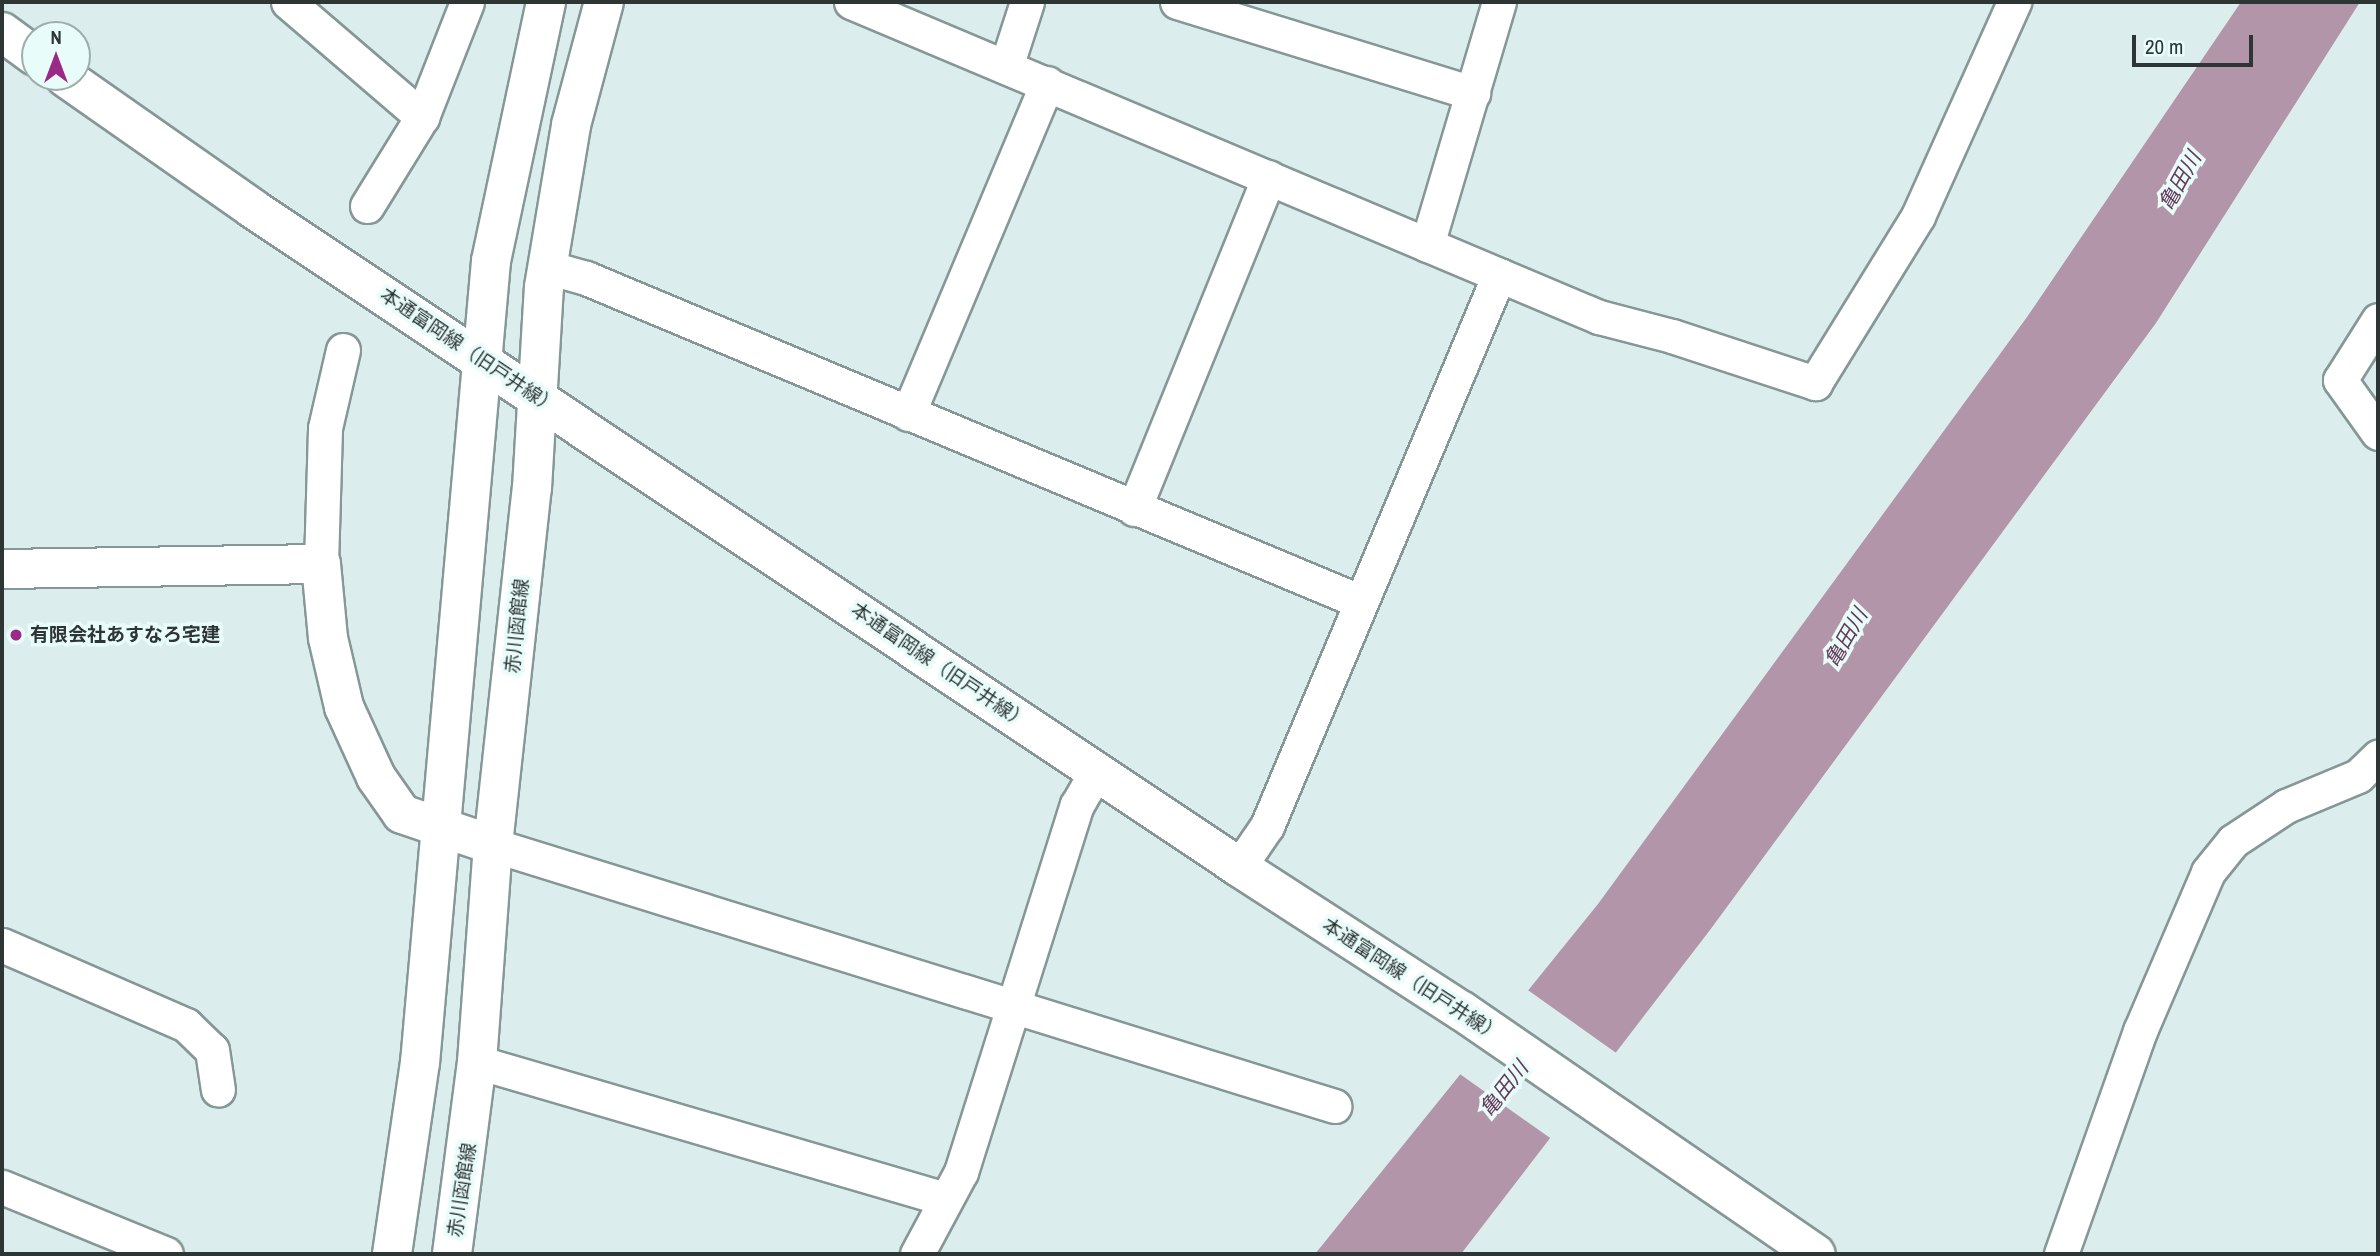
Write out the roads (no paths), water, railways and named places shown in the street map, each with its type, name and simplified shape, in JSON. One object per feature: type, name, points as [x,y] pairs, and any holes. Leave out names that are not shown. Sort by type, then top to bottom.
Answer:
[{"type":"street","points":[[288,2],[422,117]]},
{"type":"street","points":[[367,206],[422,117],[467,2]]},
{"type":"street","points":[[392,1254],[420,1063],[438,829],[475,456],[480,361],[491,261],[546,2]]},
{"type":"street","name":"赤川函館線","points":[[452,1254],[477,1062],[493,845],[538,397],[547,267],[571,125],[604,2]]},
{"type":"street","points":[[851,2],[1599,317],[1672,335],[1815,383],[1918,216],[2014,2]]},
{"type":"street","points":[[1006,66],[1027,2]]},
{"type":"street","points":[[1177,2],[1473,93]]},
{"type":"street","points":[[1427,245],[1499,2]]},
{"type":"street","points":[[2,32],[21,46]]},
{"type":"street","points":[[908,414],[1047,83]]},
{"type":"street","name":"本通富岡線（旧戸井線）","points":[[85,91],[480,361],[538,397],[1239,867],[1462,1011],[1619,1122],[1815,1254]]},
{"type":"street","points":[[1134,509],[1269,177]]},
{"type":"street","points":[[547,267],[586,278],[1359,601]]},
{"type":"street","points":[[1239,867],[1267,826],[1359,601],[1499,275]]},
{"type":"street","points":[[2378,320],[2340,380],[2378,433]]},
{"type":"street","points":[[343,349],[325,428],[321,564],[328,638],[344,707],[360,744],[402,814],[438,829],[1334,1106]]},
{"type":"street","points":[[2,569],[321,564]]},
{"type":"street","points":[[2061,1254],[2140,1031],[2208,872],[2244,834],[2286,806],[2358,776],[2378,757]]},
{"type":"street","points":[[917,1254],[961,1172],[1016,1009],[1077,805],[1097,770]]},
{"type":"street","points":[[2,946],[186,1025],[212,1050],[219,1090]]},
{"type":"street","points":[[477,1062],[945,1199]]},
{"type":"street","points":[[2,1187],[166,1254]]},
{"type":"water","name":"亀田川","points":[[2241,2],[2360,2],[2156,323],[1710,930],[1461,1254],[1315,1254],[1598,904],[2027,317]]},
{"type":"place","name":"有限会社あすなろ宅建","points":[[16,635]]}]
